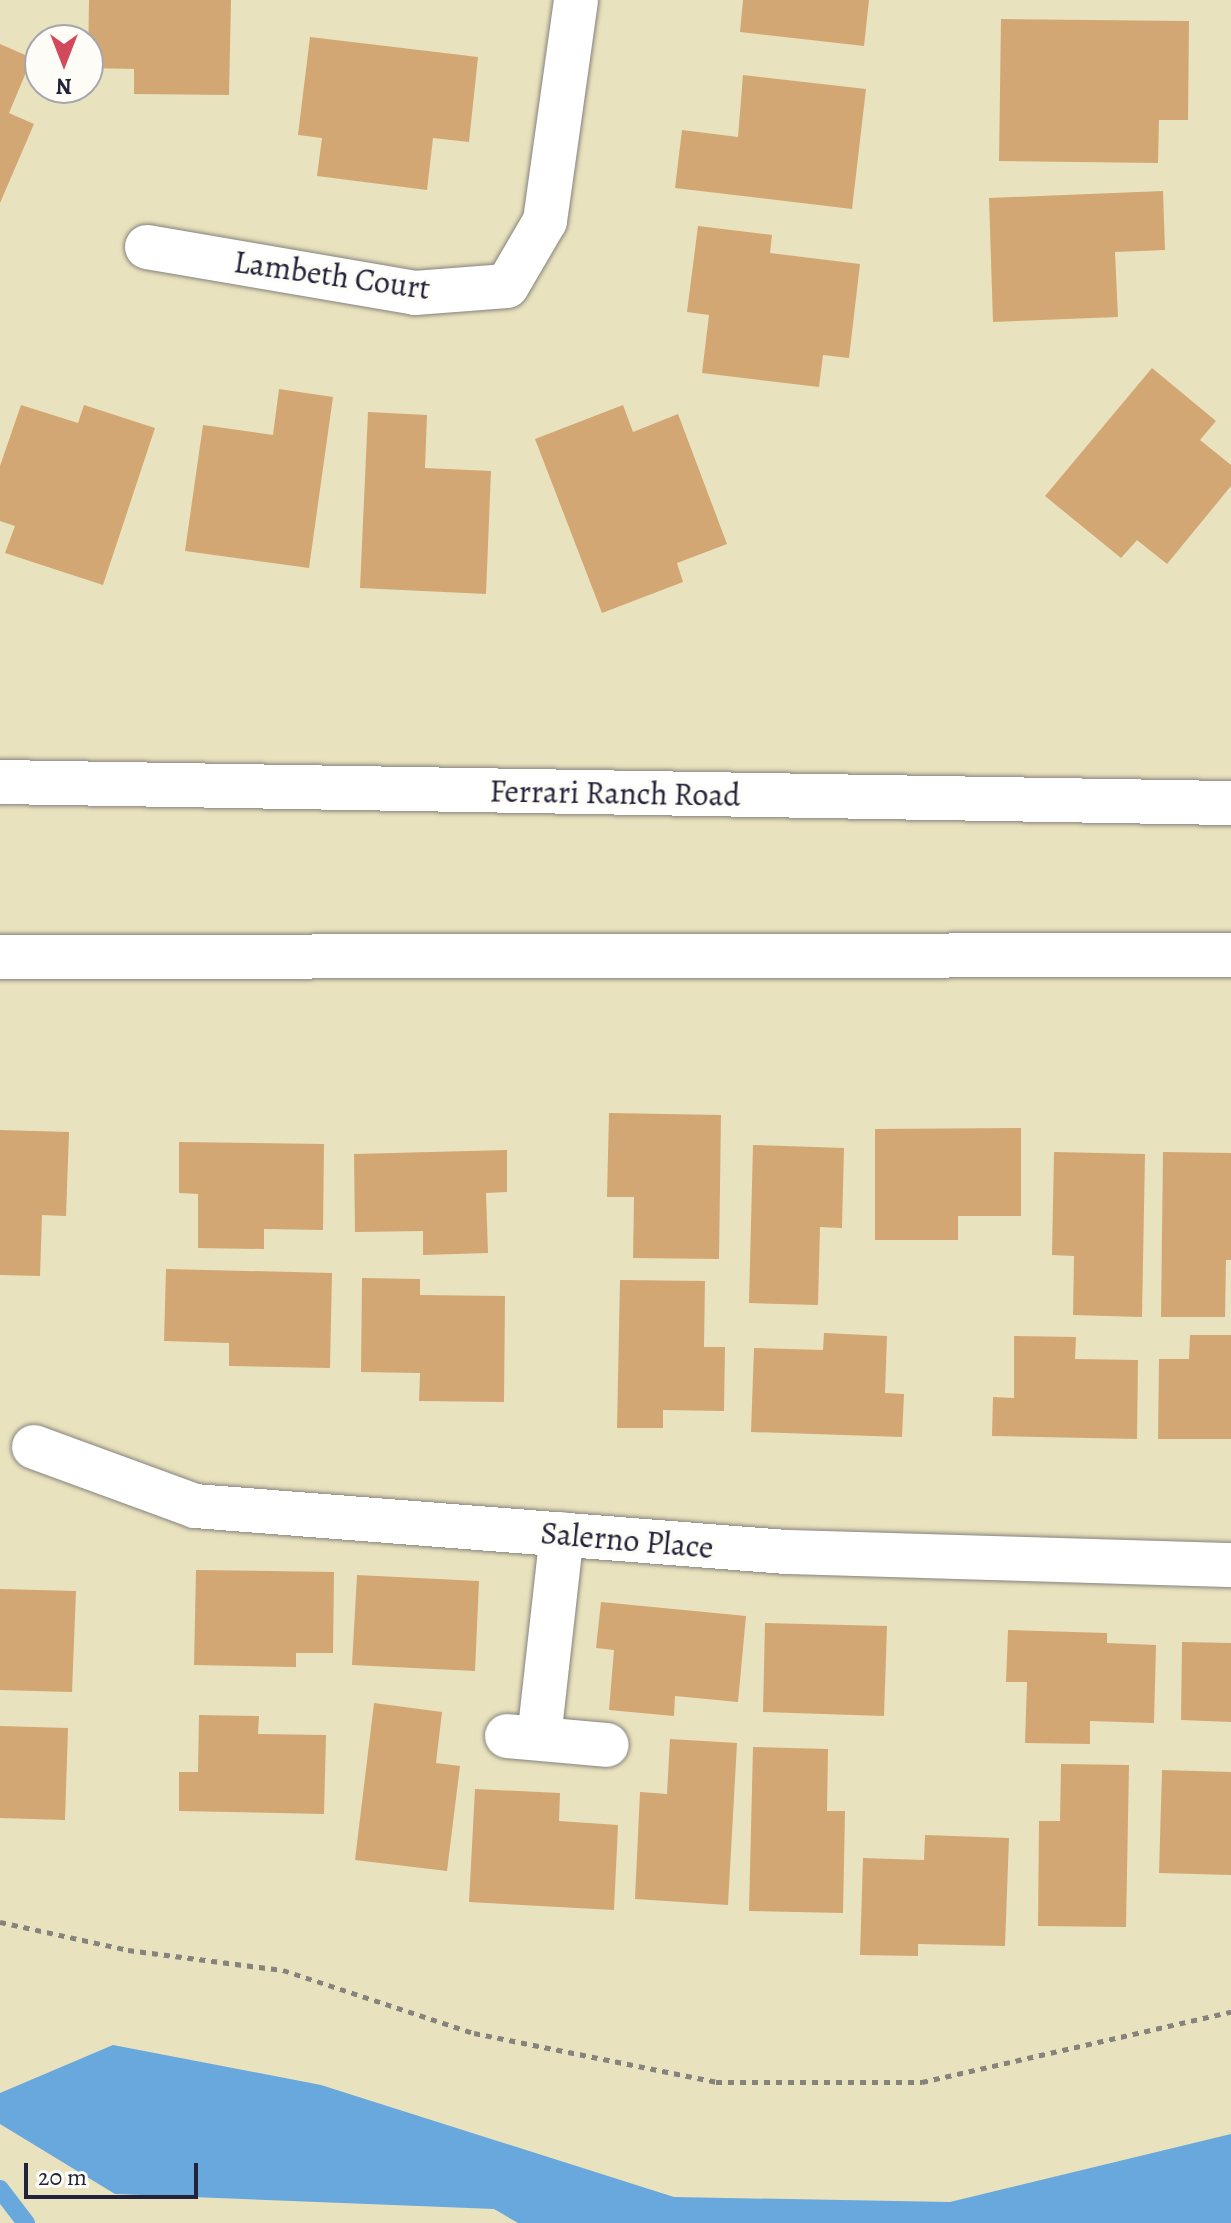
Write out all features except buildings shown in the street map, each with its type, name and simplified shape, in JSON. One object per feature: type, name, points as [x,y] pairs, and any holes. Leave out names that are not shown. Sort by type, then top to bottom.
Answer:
[{"type":"street","name":"Lambeth Court","points":[[147,247],[415,293],[507,286],[545,221],[576,0]]},
{"type":"street","name":"Ferrari Ranch Road","points":[[0,782],[1231,803]]},
{"type":"street","points":[[0,957],[1231,955]]},
{"type":"street","name":"Salerno Place","points":[[34,1447],[195,1506],[786,1552],[1231,1565]]},
{"type":"street","points":[[562,1534],[523,1737],[607,1745]]},
{"type":"path","points":[[0,1922],[128,1950],[283,1970],[474,2033],[716,2082],[922,2082],[1231,2012]]},
{"type":"water","points":[[113,2045],[321,2085],[674,2197],[950,2202],[1231,2134],[1231,2223],[518,2223],[494,2209],[115,2194],[0,2124],[0,2093]]},
{"type":"waterway","points":[[0,2189],[26,2223]]}]
